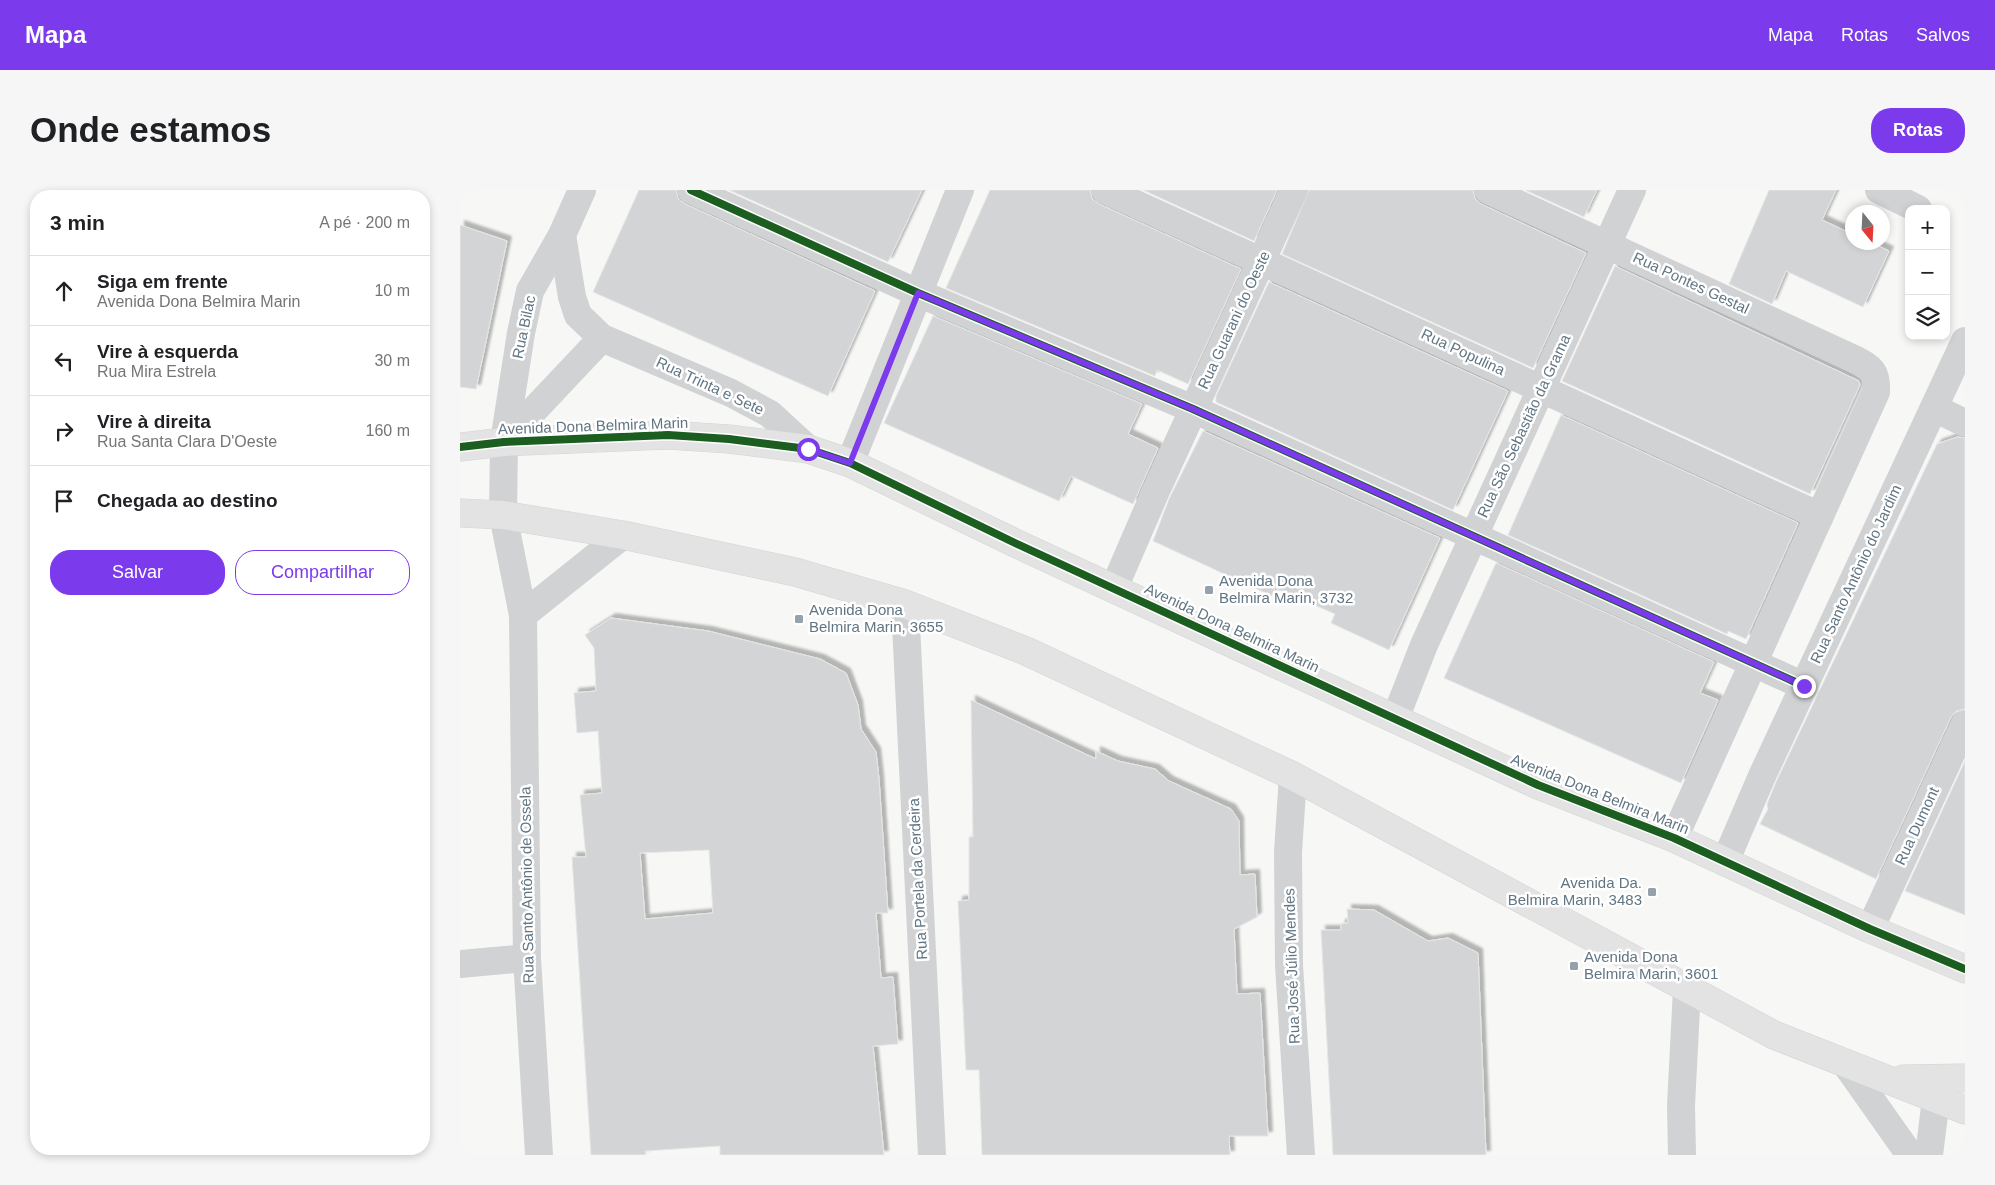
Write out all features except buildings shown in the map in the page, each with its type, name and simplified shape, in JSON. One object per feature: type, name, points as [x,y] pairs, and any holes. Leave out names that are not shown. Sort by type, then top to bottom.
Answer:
[{"type":"main road","name":"Avenida Dona Belmira Marin","points":[[460,447],[504,442],[668,435],[729,439],[808,449],[850,463],[1538,785],[1674,838],[1870,929],[1965,969]]},
{"type":"main road","points":[[460,513],[503,515],[623,535],[795,572],[905,604],[1026,651],[1293,776],[1581,929],[1687,989],[1774,1035],[1965,1110]]},
{"type":"main road","points":[[1888,1080],[1965,1078]]},
{"type":"street","name":"Rua Bilac","points":[[503,515],[504,442],[521,333],[530,292],[562,235],[582,190]]},
{"type":"street","points":[[691,190],[918,293],[1193,409],[1804,686]]},
{"type":"street","points":[[850,463],[960,190]]},
{"type":"street","name":"Rua Populina","points":[[1106,190],[1820,516]]},
{"type":"street","name":"Rua Guarani do Oeste","points":[[1114,588],[1193,409],[1294,190]]},
{"type":"street","name":"Rua Pontes Gestal","points":[[1488,190],[1869,367],[1876,378],[1876,392],[1820,516]]},
{"type":"street","name":"Rua São Sebastião da Grama","points":[[1395,719],[1424,645],[1632,190]]},
{"type":"street","points":[[1879,190],[1910,205]]},
{"type":"street","points":[[504,442],[602,338],[578,315],[572,297],[562,235]]},
{"type":"street","name":"Rua Trinta e Sete","points":[[602,338],[731,393],[770,414],[808,449]]},
{"type":"street","name":"Rua Santo Antônio do Jardim","points":[[1725,862],[1804,686],[1965,342]]},
{"type":"street","points":[[1934,408],[1965,423]]},
{"type":"street","name":"Rua Santo Antônio de Ossela","points":[[503,515],[523,615],[527,958],[539,1155]]},
{"type":"street","points":[[1674,838],[1820,516]]},
{"type":"street","points":[[523,615],[623,535]]},
{"type":"street","name":"Rua Portela da Cerdeira","points":[[905,604],[932,1155]]},
{"type":"street","name":"Rua Dumont","points":[[1870,929],[1965,724]]},
{"type":"street","name":"Rua José Júlio Mendes","points":[[1293,776],[1288,852],[1289,964],[1301,1155]]},
{"type":"street","points":[[460,964],[527,958]]},
{"type":"street","points":[[1682,1155],[1681,1095],[1687,989]]},
{"type":"street","points":[[1845,1063],[1910,1155]]},
{"type":"street","points":[[1929,1155],[1936,1099]]},
{"type":"cycle path","points":[[691,190],[918,293],[1193,409],[1804,686]]},
{"type":"cycle path","points":[[460,447],[504,442],[668,435],[729,439],[808,449],[850,463],[1015,543],[1538,785],[1674,838],[1870,929],[1965,969]]},
{"type":"place","name":"Avenida Dona Belmira Marin, 3732","points":[[1209,590]]},
{"type":"place","name":"Avenida Dona Belmira Marin, 3655","points":[[799,619]]},
{"type":"place","name":"Avenida Da. Belmira Marin, 3483","points":[[1652,892]]},
{"type":"place","name":"Avenida Dona Belmira Marin, 3601","points":[[1574,966]]},
{"type":"route","points":[[808,449],[850,463],[918,293],[1193,409],[1804,686]]}]
